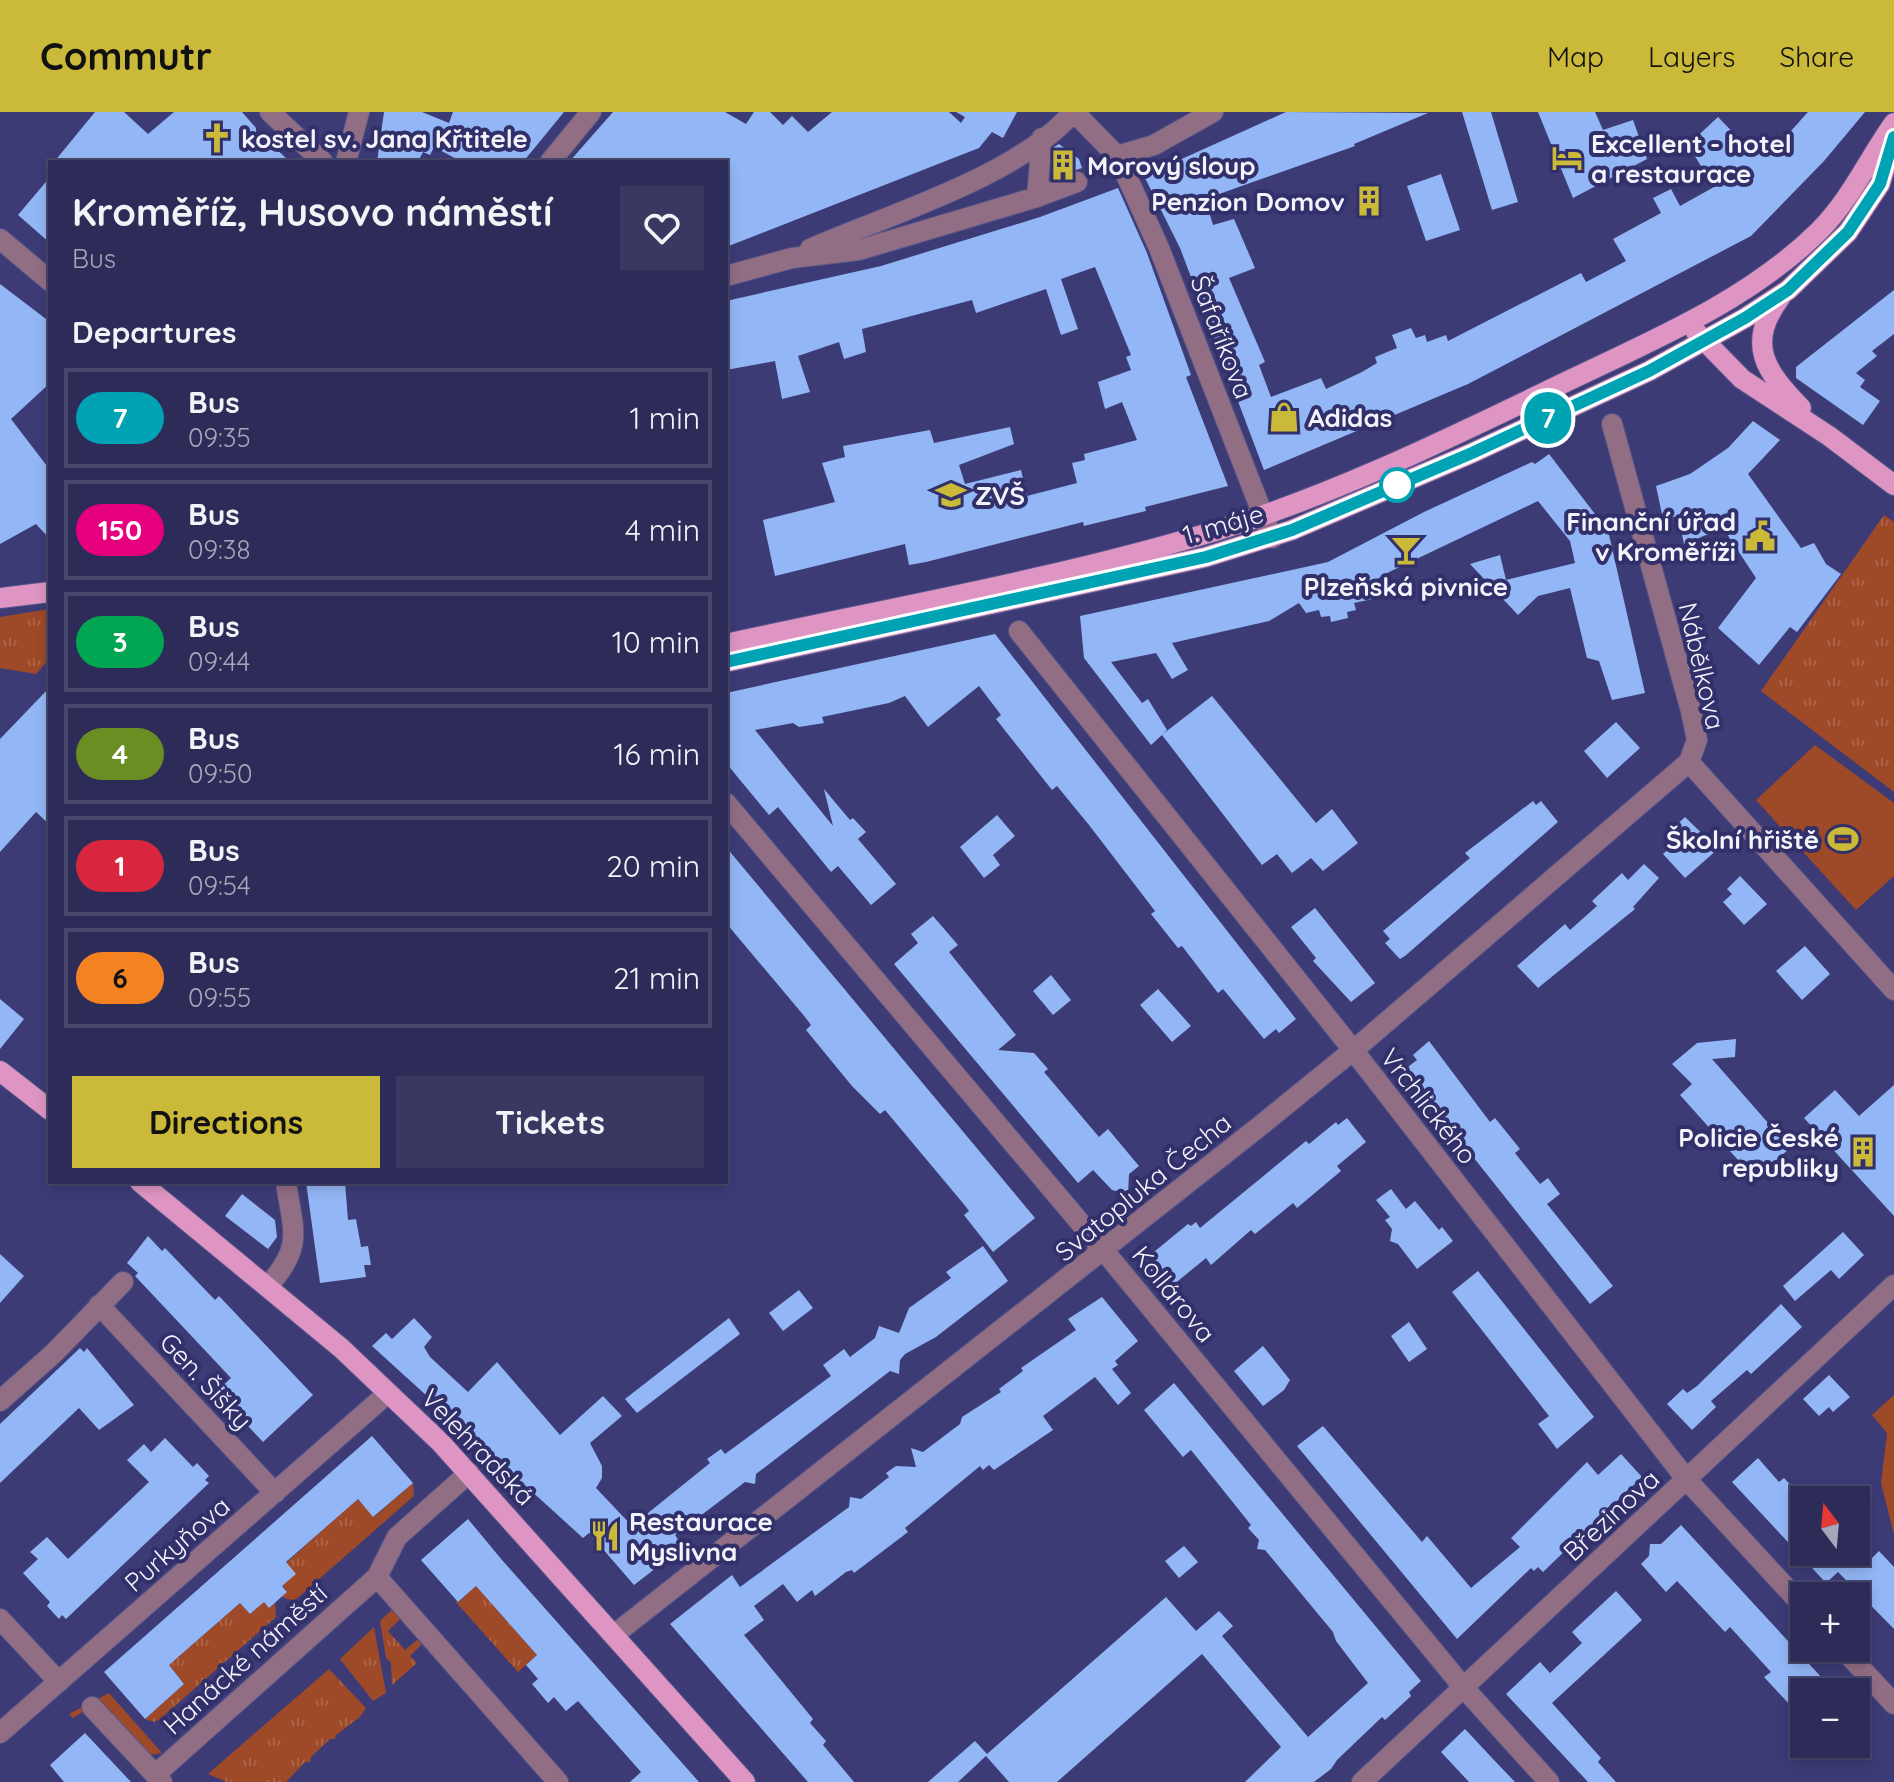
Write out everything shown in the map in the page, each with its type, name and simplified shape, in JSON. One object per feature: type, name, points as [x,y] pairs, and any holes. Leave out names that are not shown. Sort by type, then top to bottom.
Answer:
[{"type":"main road","name":"1. máje","points":[[728,644],[1109,560],[1204,535],[1472,427],[1688,322],[1773,269],[1818,231],[1845,200],[1894,123]]},
{"type":"main road","points":[[1829,436],[1772,378],[1765,364],[1763,345],[1767,320],[1788,290],[1830,252],[1856,220],[1880,184],[1894,137]]},
{"type":"main road","name":"1. máje","points":[[728,662],[1171,566],[1272,538],[1486,446],[1649,371],[1788,290]]},
{"type":"main road","points":[[1688,322],[1742,379],[1829,436],[1894,485]]},
{"type":"main road","points":[[0,598],[48,592]]},
{"type":"main road","points":[[0,1071],[48,1108]]},
{"type":"main road","name":"Velehradská","points":[[142,1184],[268,1286],[388,1393],[469,1473],[745,1782]]},
{"type":"street","points":[[270,112],[321,160]]},
{"type":"street","points":[[347,160],[359,112]]},
{"type":"street","points":[[552,160],[591,112]]},
{"type":"street","points":[[728,275],[792,258],[997,169],[1073,112]]},
{"type":"street","name":"Šafaříkova","points":[[1073,112],[1117,156],[1159,248],[1272,538]]},
{"type":"street","points":[[1117,156],[1154,145],[1213,112]]},
{"type":"street","points":[[1037,197],[1042,138]]},
{"type":"street","points":[[792,258],[859,250],[1037,197],[1077,182]]},
{"type":"street","points":[[0,239],[48,279]]},
{"type":"street","name":"Nábělkova","points":[[1612,424],[1691,711],[1697,740],[1689,762],[1894,990]]},
{"type":"street","name":"Vrchlického","points":[[1019,631],[1353,1050],[1687,1480],[1790,1592]]},
{"type":"street","name":"Svatopluka Čecha","points":[[615,1634],[1105,1252],[1353,1050],[1689,762]]},
{"type":"street","name":"Kollárova","points":[[728,805],[1105,1252],[1464,1688],[1549,1782]]},
{"type":"street","points":[[268,1286],[285,1268],[294,1244],[286,1184]]},
{"type":"street","points":[[0,1401],[54,1353],[123,1282]]},
{"type":"street","name":"Březinova","points":[[1362,1782],[1894,1285]]},
{"type":"street","name":"Gen. Šišky","points":[[99,1305],[275,1493]]},
{"type":"street","name":"Purkyňova","points":[[0,1733],[388,1393]]},
{"type":"street","name":"Hanácké náměstí","points":[[159,1778],[377,1577],[397,1537],[469,1473]]},
{"type":"street","points":[[377,1577],[558,1782]]},
{"type":"street","points":[[0,1619],[59,1682]]},
{"type":"street","points":[[1855,1662],[1894,1704]]},
{"type":"street","points":[[92,1707],[159,1778]]},
{"type":"green space","points":[[1884,515],[1894,522],[1894,792],[1761,691]]},
{"type":"green space","points":[[48,609],[48,660],[36,674],[0,668],[0,617]]},
{"type":"green space","name":"Školní hřiště","points":[[1815,745],[1894,803],[1894,876],[1856,910],[1756,800]]},
{"type":"green space","points":[[1894,1395],[1894,1534],[1881,1483],[1887,1433],[1872,1415]]},
{"type":"green space","points":[[413,1483],[414,1496],[294,1601],[282,1597],[287,1591],[282,1585],[286,1563],[357,1499],[374,1517]]},
{"type":"green space","points":[[476,1586],[537,1655],[518,1672],[455,1601],[459,1602]]},
{"type":"green space","points":[[264,1602],[269,1608],[275,1603],[276,1617],[160,1719],[154,1722],[145,1719],[184,1684],[169,1665],[240,1603],[250,1614]]},
{"type":"green space","points":[[392,1610],[400,1619],[388,1631],[405,1650],[417,1640],[422,1644],[410,1656],[417,1663],[392,1685],[391,1663],[386,1658],[380,1621]]},
{"type":"green space","points":[[374,1627],[386,1693],[373,1701],[340,1659]]},
{"type":"green space","points":[[329,1669],[366,1708],[360,1717],[311,1757],[310,1762],[305,1762],[286,1782],[227,1782],[208,1774]]},
{"type":"green space","points":[[109,1693],[162,1753],[150,1755],[99,1702],[73,1718],[69,1714]]},
{"type":"building","points":[[95,112],[124,112],[148,134],[174,112],[242,112],[256,128],[256,136],[267,140],[288,160],[56,160]]},
{"type":"building","points":[[384,112],[422,112],[449,123],[453,112],[564,112],[525,160],[458,160],[434,147],[430,155],[423,152],[419,160],[377,160]]},
{"type":"building","points":[[613,112],[725,112],[746,124],[754,112],[770,112],[783,125],[792,116],[808,132],[832,112],[949,112],[961,123],[965,117],[956,112],[1017,112],[1003,138],[992,132],[979,148],[728,246],[728,160],[571,160]]},
{"type":"building","points":[[1286,112],[1428,113],[1355,146],[1205,199],[1213,225],[1234,219],[1255,268],[1229,278],[1265,362],[1259,365],[1271,397],[1321,378],[1326,389],[1362,372],[1377,363],[1375,357],[1397,348],[1392,335],[1411,328],[1416,338],[1425,335],[1427,342],[1446,335],[1448,341],[1581,273],[1586,282],[1626,261],[1613,239],[1661,213],[1653,198],[1671,189],[1680,206],[1714,187],[1688,145],[1718,117],[1750,150],[1767,140],[1782,141],[1808,112],[1865,112],[1824,161],[1751,236],[1468,384],[1264,470],[1180,248],[1144,176]]},
{"type":"building","points":[[1462,112],[1491,112],[1518,202],[1492,210]]},
{"type":"building","points":[[1538,112],[1595,112],[1603,130],[1633,120],[1647,159],[1573,198]]},
{"type":"building","points":[[1059,144],[1079,159],[1082,168],[1052,178],[1054,147]]},
{"type":"building","points":[[1441,174],[1460,230],[1426,241],[1407,186]]},
{"type":"building","points":[[48,179],[48,241],[18,215]]},
{"type":"building","points":[[1118,188],[1147,253],[1191,375],[1186,377],[1228,486],[1145,507],[1146,511],[1084,526],[1083,522],[926,562],[909,565],[905,544],[775,576],[763,520],[835,502],[822,463],[845,457],[843,446],[930,430],[934,443],[1010,427],[1014,444],[959,465],[965,484],[1021,470],[1027,496],[1077,483],[1072,463],[1085,460],[1084,454],[1137,440],[1122,402],[1105,409],[1098,382],[1131,370],[1126,357],[1131,355],[1095,267],[1061,279],[1078,329],[1061,335],[1046,289],[976,313],[972,300],[862,329],[866,352],[844,359],[839,342],[798,356],[810,392],[782,399],[775,361],[728,370],[728,301],[881,266],[1040,217]]},
{"type":"building","points":[[0,284],[48,320],[48,385],[11,419],[48,467],[48,537],[36,524],[0,544]]},
{"type":"building","points":[[1894,290],[1894,334],[1872,351],[1877,356],[1856,373],[1865,380],[1860,387],[1880,401],[1863,425],[1796,378],[1796,367]]},
{"type":"building","name":"Finanční úřad v Kroměříži","points":[[1753,421],[1780,440],[1748,474],[1801,548],[1814,543],[1826,564],[1841,574],[1797,632],[1790,627],[1759,665],[1718,628],[1756,578],[1723,528],[1684,544],[1678,516],[1663,519],[1656,486],[1690,474],[1728,448]]},
{"type":"building","points":[[1549,454],[1595,514],[1599,528],[1607,526],[1645,693],[1612,700],[1599,661],[1587,658],[1570,588],[1538,596],[1518,615],[1470,564],[1500,555],[1506,580],[1575,563],[1570,541],[1538,501],[1385,574],[1367,586],[1377,598],[1354,603],[1356,610],[1347,612],[1348,618],[1331,622],[1330,616],[1321,617],[1319,610],[1306,613],[1299,603],[1269,621],[1172,643],[1188,670],[1172,679],[1156,653],[1111,662],[1142,703],[1148,699],[1167,730],[1163,734],[1212,696],[1316,823],[1332,809],[1358,843],[1323,871],[1311,858],[1292,873],[1277,854],[1262,865],[1162,735],[1151,745],[1084,658],[1080,616],[1328,562],[1424,512],[1532,462],[1535,464]]},
{"type":"building","points":[[995,634],[1296,1019],[1279,1033],[1276,1029],[1264,1039],[1223,989],[1218,993],[1182,946],[1178,948],[1151,914],[1155,911],[1089,825],[1057,786],[1052,790],[996,719],[1001,715],[979,686],[928,727],[905,696],[889,703],[822,717],[824,723],[799,727],[793,723],[755,730],[833,826],[824,789],[850,820],[853,818],[866,832],[858,839],[896,884],[871,905],[838,866],[831,872],[778,807],[769,815],[728,765],[728,693]]},
{"type":"building","points":[[48,689],[48,823],[36,812],[0,852],[0,739]]},
{"type":"building","points":[[1616,722],[1640,748],[1607,778],[1584,751]]},
{"type":"building","points":[[1533,801],[1536,805],[1541,801],[1558,822],[1400,959],[1385,943],[1390,939],[1383,931],[1470,858],[1465,853]]},
{"type":"building","points":[[997,815],[1015,836],[993,855],[1000,865],[984,878],[960,847]]},
{"type":"building","points":[[1685,817],[1718,849],[1685,878],[1663,854],[1676,842],[1668,833]]},
{"type":"building","points":[[728,849],[1035,1218],[993,1252],[964,1215],[969,1211],[885,1110],[880,1114],[852,1086],[806,1030],[811,1025],[728,925]]},
{"type":"building","points":[[1644,864],[1659,878],[1633,907],[1635,909],[1538,988],[1517,966],[1565,924],[1570,930],[1597,906],[1592,901],[1622,873],[1628,880]]},
{"type":"building","points":[[1740,876],[1767,904],[1744,925],[1723,902],[1732,894],[1727,889]]},
{"type":"building","points":[[1315,908],[1375,983],[1351,1002],[1313,961],[1316,958],[1291,927]]},
{"type":"building","points":[[933,916],[958,945],[949,952],[1016,1035],[998,1050],[1034,1053],[1048,1069],[1044,1072],[1099,1137],[1108,1129],[1139,1166],[1129,1174],[1128,1194],[1112,1190],[1093,1170],[1078,1183],[894,964],[918,943],[911,934]]},
{"type":"building","points":[[1805,946],[1830,974],[1802,1000],[1776,971]]},
{"type":"building","points":[[1051,975],[1071,1000],[1053,1015],[1033,991]]},
{"type":"building","points":[[1158,989],[1191,1026],[1172,1042],[1140,1005]]},
{"type":"building","points":[[0,999],[24,1019],[0,1049]]},
{"type":"building","points":[[1736,1039],[1735,1057],[1712,1059],[1790,1148],[1755,1179],[1680,1095],[1692,1084],[1672,1064],[1697,1043]]},
{"type":"building","points":[[1429,1041],[1490,1122],[1495,1118],[1520,1149],[1515,1153],[1540,1184],[1548,1178],[1560,1194],[1547,1204],[1613,1286],[1590,1304],[1404,1070],[1417,1060],[1413,1055]]},
{"type":"building","name":"Policie České republiky","points":[[1894,1085],[1894,1216],[1804,1118],[1835,1090],[1859,1116]]},
{"type":"building","points":[[1347,1118],[1366,1142],[1337,1166],[1341,1171],[1297,1208],[1293,1203],[1255,1234],[1251,1230],[1211,1265],[1206,1258],[1167,1290],[1143,1261],[1188,1224],[1191,1226],[1196,1222],[1200,1228],[1306,1141],[1309,1144],[1336,1122],[1338,1125]]},
{"type":"building","points":[[306,1184],[345,1184],[348,1220],[356,1219],[361,1247],[368,1246],[371,1265],[364,1265],[366,1277],[320,1283]]},
{"type":"building","points":[[1391,1189],[1406,1209],[1415,1201],[1439,1230],[1442,1227],[1453,1241],[1417,1269],[1398,1244],[1390,1241],[1392,1229],[1385,1220],[1390,1217],[1376,1200]]},
{"type":"building","points":[[242,1194],[275,1220],[277,1237],[268,1249],[225,1216]]},
{"type":"building","points":[[1843,1232],[1864,1255],[1839,1279],[1831,1270],[1795,1301],[1783,1286]]},
{"type":"building","points":[[148,1236],[162,1251],[165,1248],[215,1300],[219,1296],[313,1395],[263,1442],[216,1392],[231,1378],[135,1276],[138,1273],[127,1263]]},
{"type":"building","points":[[983,1246],[1008,1281],[936,1337],[905,1354],[900,1360],[899,1374],[890,1371],[756,1474],[755,1484],[745,1482],[675,1535],[683,1547],[634,1585],[589,1533],[583,1538],[372,1346],[386,1333],[392,1339],[414,1318],[432,1337],[424,1347],[430,1357],[468,1392],[497,1362],[560,1435],[603,1396],[622,1416],[590,1443],[602,1466],[602,1478],[596,1488],[632,1526],[710,1463],[707,1459],[721,1449],[725,1454],[831,1376],[823,1365],[844,1349],[850,1357],[875,1338],[879,1326],[899,1333],[909,1308],[951,1278],[946,1272]]},
{"type":"building","points":[[0,1254],[24,1276],[0,1303]]},
{"type":"building","points":[[1478,1271],[1594,1417],[1557,1449],[1538,1424],[1549,1416],[1452,1292]]},
{"type":"building","points":[[799,1290],[813,1308],[783,1331],[769,1313]]},
{"type":"building","points":[[1102,1297],[1138,1341],[1115,1361],[1118,1365],[1112,1369],[1131,1393],[1118,1405],[1095,1377],[1043,1416],[1053,1430],[994,1470],[989,1465],[983,1470],[980,1466],[905,1528],[908,1532],[854,1573],[852,1570],[846,1572],[815,1596],[812,1590],[797,1602],[783,1584],[754,1606],[764,1620],[744,1635],[813,1719],[810,1723],[826,1741],[823,1745],[854,1782],[808,1782],[670,1624],[732,1575],[740,1587],[849,1507],[850,1497],[861,1499],[889,1477],[886,1473],[896,1466],[916,1467],[911,1448],[923,1452],[960,1424],[962,1417],[1001,1392],[999,1389],[1023,1371],[1021,1368],[1076,1330],[1068,1319]]},
{"type":"building","points":[[1781,1304],[1802,1327],[1751,1374],[1747,1370],[1711,1401],[1716,1407],[1692,1430],[1667,1404],[1683,1389],[1687,1393],[1697,1386]]},
{"type":"building","points":[[729,1318],[740,1334],[637,1413],[625,1399]]},
{"type":"building","points":[[1409,1322],[1427,1349],[1409,1362],[1391,1336]]},
{"type":"building","points":[[1263,1346],[1290,1380],[1284,1390],[1263,1406],[1234,1371]]},
{"type":"building","points":[[80,1348],[84,1352],[87,1348],[134,1405],[99,1430],[79,1408],[0,1483],[0,1424]]},
{"type":"building","points":[[1829,1375],[1850,1397],[1833,1412],[1829,1407],[1819,1416],[1803,1399]]},
{"type":"building","points":[[1174,1383],[1421,1681],[1409,1692],[1411,1696],[1385,1720],[1382,1717],[1314,1782],[1245,1782],[1281,1747],[1202,1654],[1057,1782],[1009,1782],[986,1756],[958,1782],[928,1782],[975,1741],[987,1754],[1166,1597],[1196,1631],[1219,1611],[1233,1626],[1222,1636],[1308,1737],[1368,1683],[1336,1641],[1333,1632],[1265,1550],[1257,1549],[1259,1540],[1248,1528],[1251,1525],[1191,1450],[1183,1457],[1144,1410]]},
{"type":"building","points":[[1323,1426],[1422,1542],[1427,1536],[1471,1588],[1520,1547],[1511,1538],[1587,1462],[1598,1475],[1621,1454],[1642,1477],[1543,1572],[1538,1567],[1534,1571],[1531,1568],[1457,1639],[1297,1446]]},
{"type":"building","points":[[372,1436],[413,1483],[373,1517],[358,1499],[286,1562],[296,1574],[282,1586],[287,1592],[269,1608],[264,1602],[250,1614],[240,1603],[169,1665],[184,1684],[145,1719],[104,1672]]},
{"type":"building","points":[[165,1438],[193,1467],[197,1463],[209,1476],[205,1480],[209,1483],[66,1619],[62,1615],[59,1619],[47,1606],[50,1602],[23,1573],[38,1559],[30,1552],[47,1537],[68,1559],[149,1482],[127,1460],[144,1444],[151,1452]]},
{"type":"building","points":[[1758,1458],[1779,1482],[1784,1478],[1792,1486],[1790,1544],[1732,1482]]},
{"type":"building","points":[[468,1519],[699,1782],[630,1782],[641,1772],[578,1701],[566,1711],[554,1697],[548,1703],[532,1684],[538,1679],[526,1665],[537,1655],[476,1586],[458,1602],[421,1560]]},
{"type":"building","points":[[1681,1525],[1790,1643],[1790,1662],[1807,1662],[1822,1678],[1790,1678],[1790,1705],[1764,1677],[1771,1672],[1730,1627],[1725,1632],[1677,1581],[1666,1592],[1641,1564],[1649,1556],[1650,1544],[1661,1544]]},
{"type":"building","points":[[1184,1546],[1198,1562],[1179,1578],[1165,1561]]},
{"type":"building","points":[[1879,1551],[1894,1567],[1894,1629],[1870,1605],[1870,1582],[1848,1582],[1838,1572],[1825,1582],[1810,1566],[1870,1566],[1870,1556],[1872,1558]]},
{"type":"building","points":[[1616,1591],[1642,1620],[1552,1703],[1601,1758],[1598,1762],[1616,1782],[1588,1782],[1506,1694],[1540,1662],[1550,1673],[1582,1643],[1572,1632]]},
{"type":"building","points":[[1465,1729],[1515,1782],[1469,1782],[1441,1752]]},
{"type":"building","points":[[85,1733],[131,1782],[64,1782],[50,1765]]},
{"type":"bus line","name":"7","points":[[728,662],[1206,557],[1272,538],[1472,453],[1649,371],[1745,318],[1788,290],[1848,232],[1880,184],[1894,137]]},
{"type":"place","name":"kostel sv. Jana Křtitele","points":[[217,138]]},
{"type":"place","name":"Excellent - hotel a restaurace","points":[[1567,158]]},
{"type":"place","name":"Morový sloup","points":[[1063,165]]},
{"type":"place","name":"Penzion Domov","points":[[1369,201]]},
{"type":"place","name":"Adidas","points":[[1284,417]]},
{"type":"place","name":"ZVŠ","points":[[951,495]]},
{"type":"place","name":"Finanční úřad v Kroměříži","points":[[1760,536]]},
{"type":"place","name":"Plzeňská pivnice","points":[[1406,550]]},
{"type":"place","name":"Školní hřiště","points":[[1843,839]]},
{"type":"place","name":"Policie České republiky","points":[[1863,1152]]},
{"type":"place","name":"Restaurace Myslivna","points":[[605,1536]]}]
